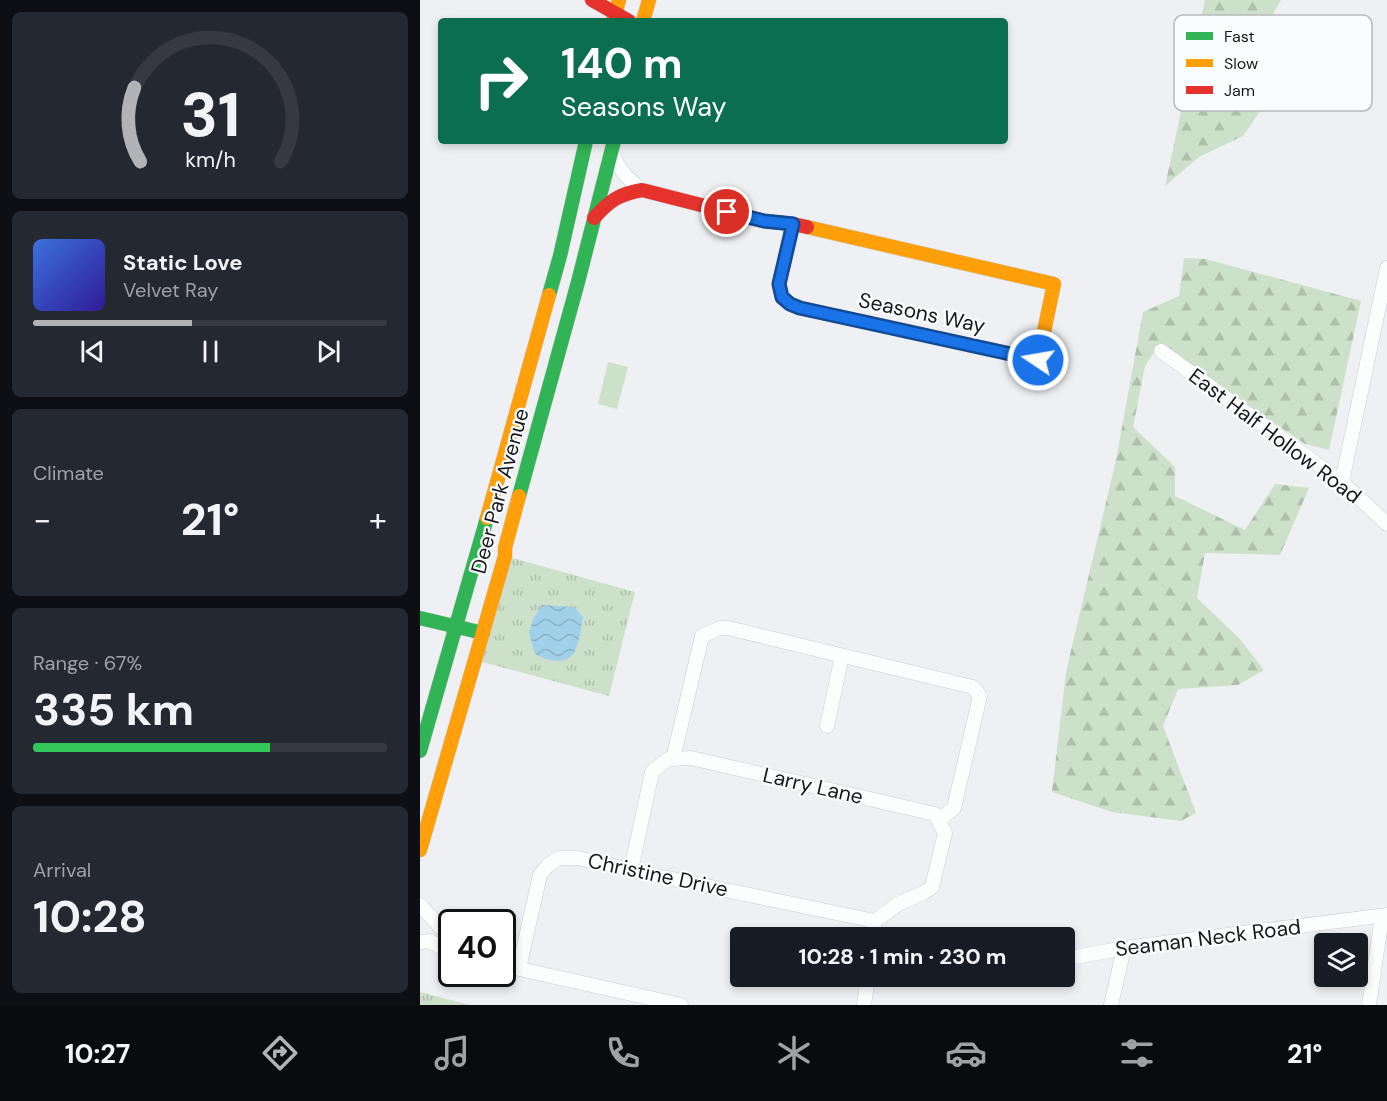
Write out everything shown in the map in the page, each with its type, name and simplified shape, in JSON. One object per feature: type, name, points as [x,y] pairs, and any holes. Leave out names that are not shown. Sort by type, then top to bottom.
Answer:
[{"type":"main road","points":[[592,0],[616,12]]},
{"type":"main road","points":[[644,18],[649,0]]},
{"type":"main road","name":"Deer Park Avenue","points":[[420,752],[515,422],[560,256],[585,144]]},
{"type":"main road","name":"Deer Park Avenue","points":[[420,849],[505,556],[505,548],[613,146]]},
{"type":"main road","points":[[594,218],[614,198],[624,193],[642,190]]},
{"type":"main road","name":"Seasons Way","points":[[642,190],[764,221],[793,224],[1054,284],[1038,360],[790,304],[782,297],[779,284],[793,224]]},
{"type":"main road","points":[[420,618],[455,633],[479,647]]},
{"type":"main road","points":[[420,630],[483,633]]},
{"type":"street","points":[[613,146],[615,160],[622,173],[642,190]]},
{"type":"street","points":[[1342,482],[1387,268]]},
{"type":"street","name":"East Half Hollow Road","points":[[1161,351],[1342,482],[1387,524]]},
{"type":"street","points":[[631,870],[652,772],[668,759],[673,759],[702,636],[708,632],[728,628],[973,687],[980,696],[954,808],[939,820],[945,833],[932,887],[898,904],[875,921],[874,927]]},
{"type":"street","points":[[827,726],[842,656]]},
{"type":"street","name":"Larry Lane","points":[[673,759],[691,758],[916,809],[935,814],[939,820]]},
{"type":"street","name":"Christine Drive","points":[[519,968],[540,875],[548,865],[559,858],[578,858],[875,921]]},
{"type":"street","points":[[420,905],[438,925]]},
{"type":"street","points":[[1369,1005],[1385,916]]},
{"type":"street","name":"Seaman Neck Road","points":[[1075,957],[1124,948],[1385,916]]},
{"type":"street","points":[[420,942],[430,941],[438,945]]},
{"type":"street","points":[[1111,1005],[1124,948]]},
{"type":"street","points":[[516,967],[681,1005]]},
{"type":"street","points":[[864,1005],[866,987]]},
{"type":"green space","points":[[1205,0],[1281,0],[1272,15],[1202,15]]},
{"type":"green space","points":[[1181,111],[1260,111],[1243,136],[1199,157],[1165,186]]},
{"type":"green space","points":[[1184,258],[1206,259],[1361,301],[1329,450],[1305,444],[1159,345],[1145,366],[1133,427],[1175,467],[1175,496],[1245,530],[1275,484],[1309,488],[1280,555],[1205,553],[1197,598],[1239,638],[1264,670],[1238,685],[1178,689],[1163,726],[1196,813],[1181,821],[1112,812],[1052,792],[1066,672],[1116,460],[1143,312],[1179,296]]},
{"type":"green space","points":[[608,362],[628,367],[617,409],[598,404]]},
{"type":"green space","points":[[505,556],[635,592],[609,696],[475,660]]},
{"type":"green space","points":[[420,992],[470,1005],[420,1005]]},
{"type":"water","points":[[542,605],[574,607],[583,617],[577,647],[572,656],[567,659],[556,661],[535,654],[529,633],[533,619]]},
{"type":"traffic: fast","points":[[549,295],[585,144]]},
{"type":"traffic: fast","points":[[519,496],[613,144]]},
{"type":"traffic: fast","points":[[420,751],[487,518]]},
{"type":"traffic: fast","points":[[420,618],[483,633]]},
{"type":"traffic: slow","points":[[614,18],[619,0]]},
{"type":"traffic: slow","points":[[644,18],[649,0]]},
{"type":"traffic: slow","points":[[807,227],[1054,284],[1038,360],[870,323]]},
{"type":"traffic: slow","points":[[487,518],[549,295]]},
{"type":"traffic: slow","points":[[420,850],[505,556],[505,548],[519,496]]},
{"type":"traffic: jam","points":[[592,0],[624,18]]},
{"type":"traffic: jam","points":[[594,218],[615,199],[642,190],[764,221],[807,227]]},
{"type":"traffic: jam","points":[[793,224],[779,284],[782,298],[799,308],[870,323]]},
{"type":"route","points":[[727,212],[764,221],[793,224],[779,284],[782,297],[790,304],[1038,360]]}]
